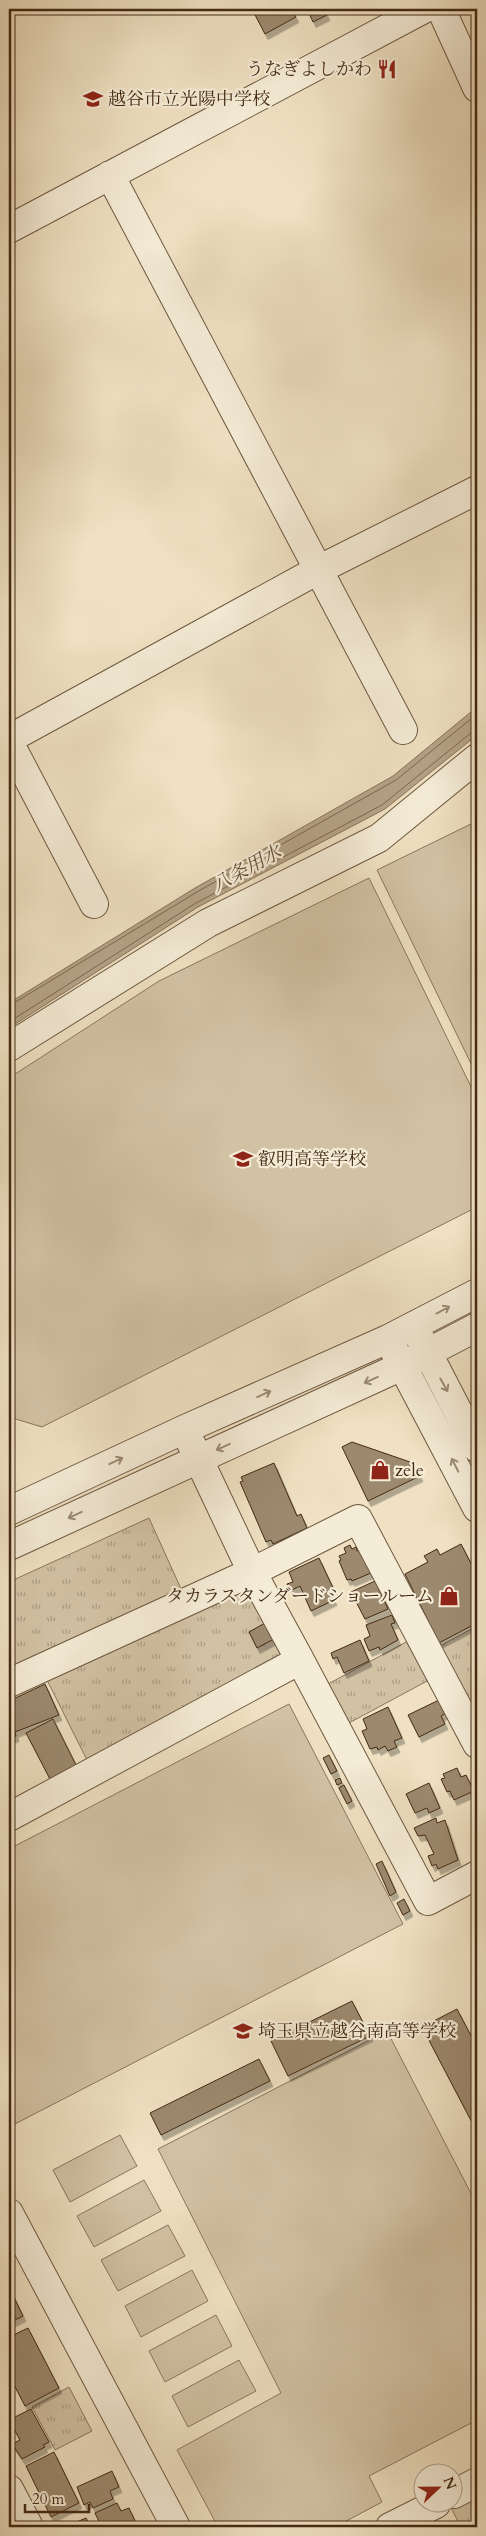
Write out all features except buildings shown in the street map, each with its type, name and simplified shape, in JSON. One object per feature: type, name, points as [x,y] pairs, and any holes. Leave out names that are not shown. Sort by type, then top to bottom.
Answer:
[{"type":"street","points":[[9,229],[424,9]]},
{"type":"street","points":[[441,9],[477,88]]},
{"type":"street","points":[[110,175],[403,730]]},
{"type":"street","points":[[94,904],[9,740],[318,570],[477,490]]},
{"type":"street","points":[[9,1047],[208,923],[379,838],[477,758]]},
{"type":"street","points":[[9,1511],[185,1429],[388,1340],[477,1293]]},
{"type":"street","points":[[413,1326],[477,1448]]},
{"type":"street","points":[[9,1546],[402,1366],[477,1327]]},
{"type":"street","points":[[388,1340],[477,1508]]},
{"type":"street","points":[[185,1429],[252,1572],[428,1902],[477,1875]]},
{"type":"street","points":[[9,1683],[252,1572],[358,1519],[477,1744]]},
{"type":"street","points":[[9,1817],[300,1660]]},
{"type":"street","points":[[9,2213],[176,2527]]},
{"type":"street","points":[[464,2489],[477,2482]]},
{"type":"street","points":[[9,2489],[29,2527]]},
{"type":"street","points":[[390,2527],[416,2514]]},
{"type":"green space","points":[[477,821],[477,1076],[377,870]]},
{"type":"green space","name":"叡明高等学校","points":[[369,878],[477,1099],[477,1207],[42,1427],[9,1417],[9,1078],[159,981]]},
{"type":"green space","points":[[149,1518],[182,1591],[12,1669],[9,1661],[9,1582]]},
{"type":"green space","points":[[245,1591],[256,1596],[284,1649],[279,1659],[88,1762],[46,1678]]},
{"type":"green space","points":[[477,1626],[477,1703],[469,1708],[436,1648]]},
{"type":"green space","points":[[408,1641],[429,1680],[349,1723],[328,1684]]},
{"type":"green space","points":[[289,1704],[403,1924],[9,2127],[9,1849]]},
{"type":"green space","points":[[387,2031],[477,2205],[477,2420],[369,2476],[382,2502],[335,2527],[218,2527],[177,2450],[281,2393],[158,2149]]},
{"type":"green space","points":[[120,2135],[137,2166],[70,2202],[53,2170]]},
{"type":"green space","points":[[144,2180],[161,2211],[94,2247],[77,2216]]},
{"type":"green space","points":[[168,2225],[185,2256],[118,2291],[101,2260]]},
{"type":"green space","points":[[192,2270],[208,2301],[141,2337],[125,2306]]},
{"type":"green space","points":[[216,2315],[232,2346],[165,2382],[149,2351]]},
{"type":"green space","points":[[239,2360],[256,2391],[188,2427],[172,2396]]},
{"type":"green space","points":[[69,2387],[92,2431],[55,2450],[32,2407]]},
{"type":"green space","points":[[477,2494],[477,2527],[461,2527],[454,2514],[464,2514],[464,2500]]},
{"type":"water","name":"八条用水","points":[[477,707],[477,735],[385,809],[198,907],[9,1028],[9,1003],[195,888],[393,776]]},
{"type":"place","name":"うなぎよしかわ","points":[[387,69]]},
{"type":"place","name":"越谷市立光陽中学校","points":[[93,99]]},
{"type":"place","name":"叡明高等学校","points":[[243,1159]]},
{"type":"place","name":"zele","points":[[380,1470]]},
{"type":"place","name":"タカラスタンダードショールーム","points":[[449,1596]]},
{"type":"place","name":"埼玉県立越谷南高等学校","points":[[243,2031]]}]
